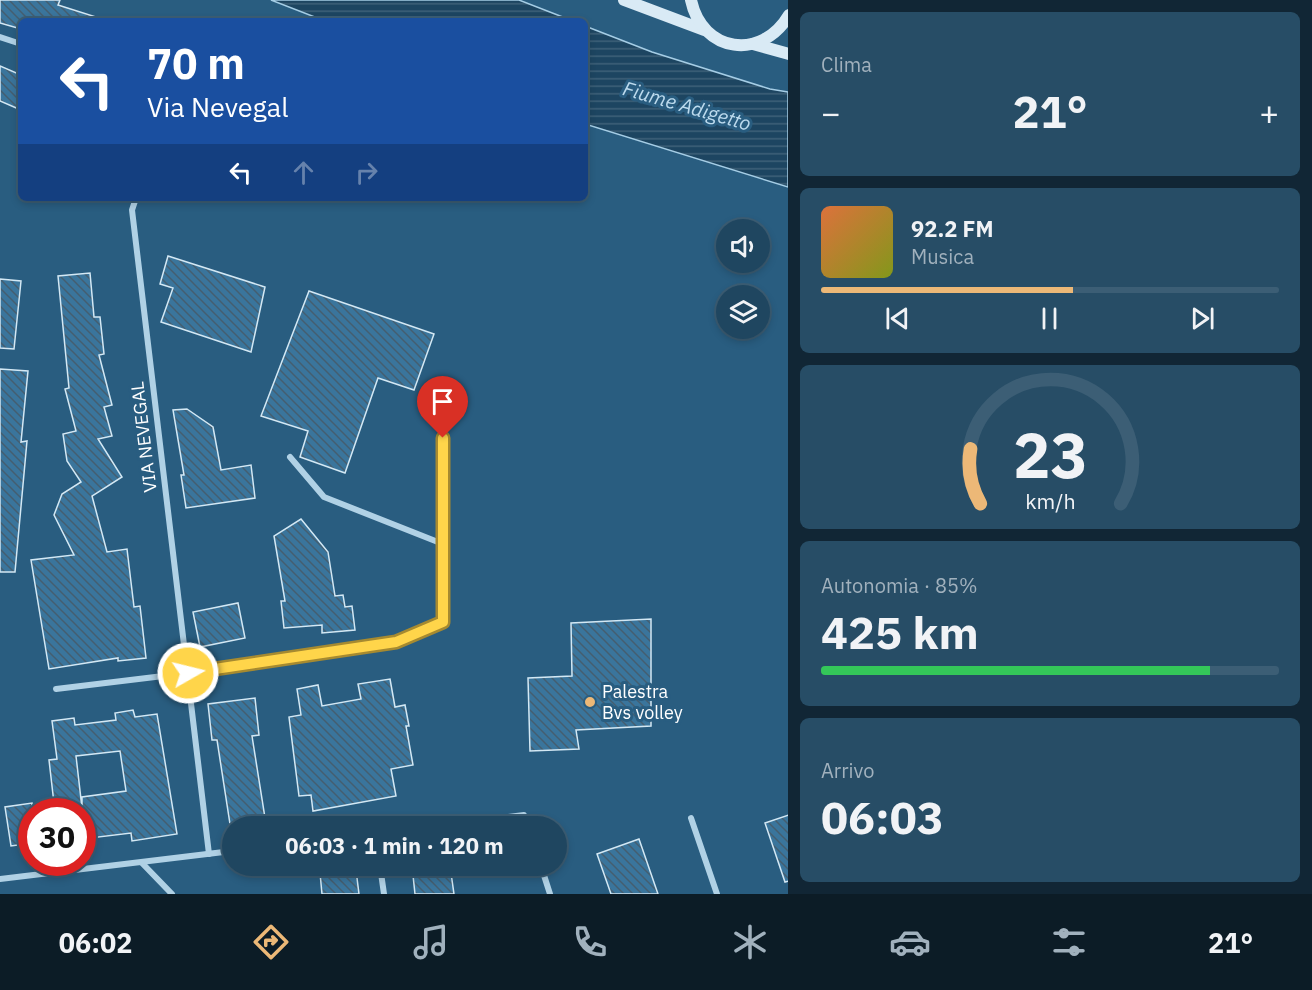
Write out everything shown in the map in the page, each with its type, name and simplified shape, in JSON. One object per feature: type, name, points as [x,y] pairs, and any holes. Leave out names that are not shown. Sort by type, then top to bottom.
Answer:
[{"type":"main road","points":[[624,0],[706,31],[720,41],[736,45],[753,44],[769,38],[782,27],[788,17]]},
{"type":"main road","points":[[691,0],[696,17],[706,31]]},
{"type":"main road","points":[[753,44],[788,54]]},
{"type":"street","points":[[0,37],[18,43]]},
{"type":"street","name":"VIA NEVEGAL","points":[[135,201],[132,210],[209,854]]},
{"type":"street","points":[[56,689],[188,673],[396,642],[443,622],[443,438]]},
{"type":"street","points":[[290,457],[324,497],[443,544]]},
{"type":"street","points":[[691,818],[717,894]]},
{"type":"street","points":[[0,879],[222,852]]},
{"type":"street","points":[[142,863],[172,894]]},
{"type":"street","points":[[381,876],[384,894]]},
{"type":"street","points":[[544,876],[550,894]]},
{"type":"water","points":[[271,0],[519,0],[565,18],[317,18]]},
{"type":"water","name":"Fiume Adigetto","points":[[588,27],[652,52],[770,89],[788,92],[788,187],[588,125]]},
{"type":"building","points":[[0,0],[60,0],[58,5],[96,17],[18,18],[18,28],[0,23]]},
{"type":"building","points":[[0,66],[18,74],[18,109],[0,101]]},
{"type":"building","points":[[168,256],[265,287],[251,352],[161,322],[173,288],[160,284]]},
{"type":"building","points":[[90,273],[94,317],[100,317],[104,354],[99,355],[112,405],[104,407],[112,436],[98,439],[122,477],[92,496],[107,552],[127,549],[134,607],[140,606],[146,658],[118,661],[118,658],[49,669],[31,560],[74,555],[54,515],[62,494],[81,482],[67,461],[63,434],[76,431],[65,389],[69,388],[58,276]]},
{"type":"building","points":[[0,279],[21,281],[14,349],[0,348]]},
{"type":"building","points":[[309,291],[434,334],[414,390],[378,378],[345,473],[300,457],[308,431],[261,416]]},
{"type":"building","points":[[0,369],[28,371],[21,442],[27,441],[15,572],[0,572]]},
{"type":"building","points":[[187,409],[213,427],[221,470],[251,465],[255,498],[186,508],[181,475],[184,475],[173,410]]},
{"type":"building","points":[[301,519],[328,552],[335,596],[343,595],[345,607],[352,606],[355,630],[322,633],[322,625],[284,628],[281,601],[285,601],[274,536]]},
{"type":"building","points":[[238,603],[245,638],[200,647],[193,612]]},
{"type":"building","name":"Palestra Bvs volley","points":[[651,619],[651,726],[576,730],[579,749],[530,751],[528,678],[572,676],[571,623]]},
{"type":"building","points":[[390,679],[395,707],[405,705],[413,765],[391,769],[396,796],[313,811],[311,795],[299,796],[289,717],[301,715],[297,689],[318,685],[322,706],[361,699],[358,684]]},
{"type":"building","points":[[255,698],[259,735],[252,736],[265,816],[229,816],[217,740],[212,740],[208,704]]},
{"type":"building","points":[[133,710],[135,717],[157,714],[177,834],[132,841],[131,833],[96,837],[96,798],[82,797],[126,791],[120,751],[76,756],[81,798],[53,798],[49,760],[57,759],[52,721],[74,718],[75,725],[116,720],[115,713]]},
{"type":"building","points":[[18,805],[18,845],[11,846],[5,807]]},
{"type":"building","points":[[788,815],[788,881],[785,882],[765,823]]},
{"type":"building","points":[[639,839],[658,894],[611,894],[597,854]]},
{"type":"building","points":[[320,876],[357,876],[359,894],[322,894]]},
{"type":"building","points":[[413,876],[451,876],[454,894],[415,894]]},
{"type":"place","name":"Palestra Bvs volley","points":[[590,702]]},
{"type":"route","points":[[188,673],[396,642],[443,622],[443,438]]}]
